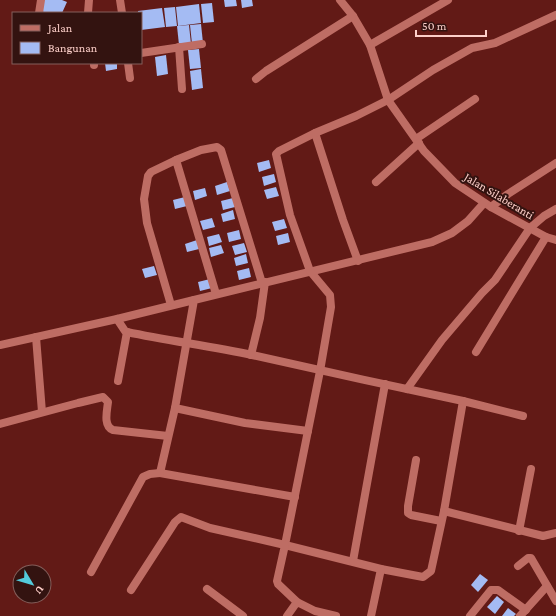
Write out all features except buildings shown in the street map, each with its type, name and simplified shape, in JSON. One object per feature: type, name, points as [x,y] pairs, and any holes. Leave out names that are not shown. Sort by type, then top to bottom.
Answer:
[{"type":"street","points":[[38,12],[41,0]]},
{"type":"street","points":[[88,12],[89,0]]},
{"type":"street","points":[[120,0],[122,12]]},
{"type":"street","points":[[370,45],[448,0]]},
{"type":"street","name":"Jalan Silaberanti","points":[[345,1],[370,45],[388,100],[424,151],[455,183],[488,205],[546,237],[556,240]]},
{"type":"street","points":[[336,616],[316,611],[297,602],[278,584],[320,371],[331,300],[330,295],[310,271],[290,214],[276,152],[314,132],[356,116],[388,100],[433,70],[472,48],[495,43],[556,15]]},
{"type":"street","points":[[256,79],[266,71],[353,16]]},
{"type":"street","points":[[142,53],[202,44]]},
{"type":"street","points":[[179,47],[182,90]]},
{"type":"street","points":[[128,64],[130,78]]},
{"type":"street","points":[[376,182],[417,141],[475,99]]},
{"type":"street","points":[[314,132],[358,260]]},
{"type":"street","points":[[171,305],[147,222],[144,199],[148,176],[151,172],[176,160],[201,150],[218,147],[221,150],[263,282],[261,313],[251,355]]},
{"type":"street","points":[[176,160],[216,294]]},
{"type":"street","points":[[0,345],[117,319],[263,282],[432,242],[452,233],[488,205],[556,163]]},
{"type":"street","points":[[407,389],[442,340],[495,280],[530,228],[544,216],[556,209]]},
{"type":"street","points":[[476,352],[546,237]]},
{"type":"street","points":[[160,473],[174,408],[194,300]]},
{"type":"street","points":[[117,319],[127,332],[251,355],[463,401],[523,416]]},
{"type":"street","points":[[118,382],[127,332]]},
{"type":"street","points":[[36,337],[42,412]]},
{"type":"street","points":[[353,561],[385,384]]},
{"type":"street","points":[[0,424],[103,397],[108,402],[107,425],[109,428],[113,430],[168,436]]},
{"type":"street","points":[[131,590],[175,522],[181,517],[210,528],[243,537],[285,545],[382,569],[419,577],[429,574],[431,571],[444,511],[463,401]]},
{"type":"street","points":[[174,408],[245,423],[308,432]]},
{"type":"street","points":[[416,460],[408,513],[411,515],[441,521]]},
{"type":"street","points":[[519,531],[531,470]]},
{"type":"street","points":[[90,572],[143,478],[150,474],[160,473],[295,498]]},
{"type":"street","points":[[444,511],[543,536],[556,533]]},
{"type":"street","points":[[518,566],[528,558],[531,558],[556,601]]},
{"type":"street","points":[[371,616],[382,569]]},
{"type":"street","points":[[470,616],[491,590],[498,590],[523,613],[547,586]]},
{"type":"street","points":[[207,589],[242,616]]},
{"type":"street","points":[[287,616],[297,602]]}]
